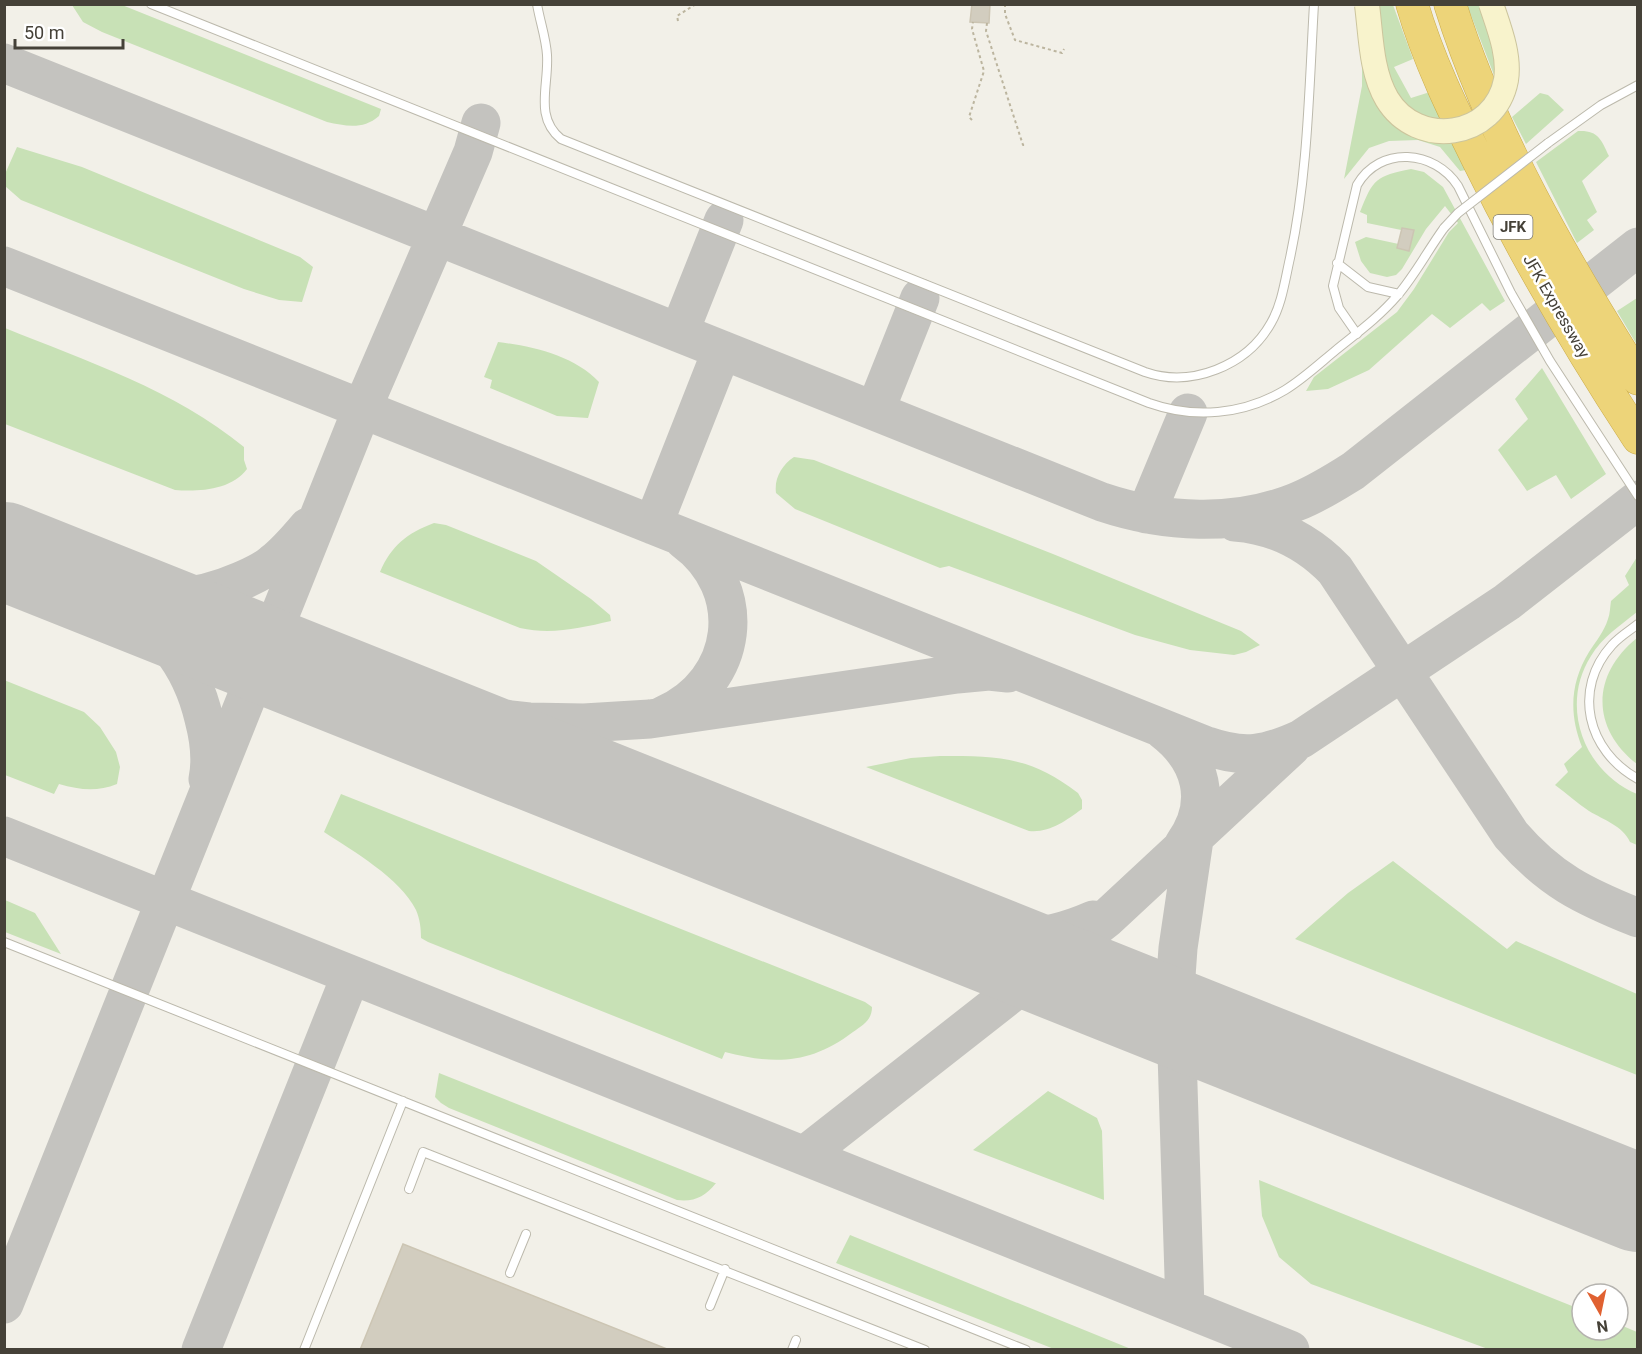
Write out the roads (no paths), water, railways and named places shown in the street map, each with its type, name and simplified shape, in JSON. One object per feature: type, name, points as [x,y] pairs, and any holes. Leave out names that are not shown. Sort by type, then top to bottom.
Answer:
[{"type":"highway","name":"JFK Expressway","points":[[1412,4],[1432,63],[1494,194],[1560,312],[1638,438]]},
{"type":"highway","name":"JFK Expressway","points":[[1450,4],[1477,79],[1516,165],[1560,247],[1638,379]]},
{"type":"street","points":[[1367,5],[1376,69],[1388,100],[1399,114],[1412,124],[1429,130],[1446,132],[1463,128],[1485,116],[1496,103],[1504,88],[1505,54],[1491,4]]},
{"type":"lane","points":[[151,4],[1161,407],[1188,412],[1217,413],[1256,404],[1295,383],[1357,333],[1399,294],[1444,228],[1458,213],[1548,142],[1601,105],[1638,85]]},
{"type":"lane","points":[[537,4],[547,57],[544,114],[550,128],[561,139],[1145,372],[1175,377],[1206,373],[1238,359],[1263,335],[1274,316],[1283,289],[1300,208],[1314,4]]},
{"type":"lane","points":[[1357,333],[1336,301],[1333,286],[1357,185],[1373,166],[1390,159],[1408,156],[1425,159],[1448,172],[1458,186],[1511,292],[1550,361],[1638,496]]},
{"type":"lane","points":[[1337,263],[1368,287],[1399,294]]},
{"type":"lane","points":[[1638,624],[1613,644],[1604,656],[1592,683],[1589,699],[1594,732],[1602,748],[1612,761],[1638,779]]},
{"type":"lane","points":[[4,942],[1026,1350]]},
{"type":"lane","points":[[304,1350],[403,1101]]},
{"type":"lane","points":[[410,1189],[423,1152],[725,1269],[925,1350]]},
{"type":"lane","points":[[510,1273],[526,1234]]},
{"type":"lane","points":[[710,1306],[725,1269]]},
{"type":"lane","points":[[792,1350],[796,1340]]}]
